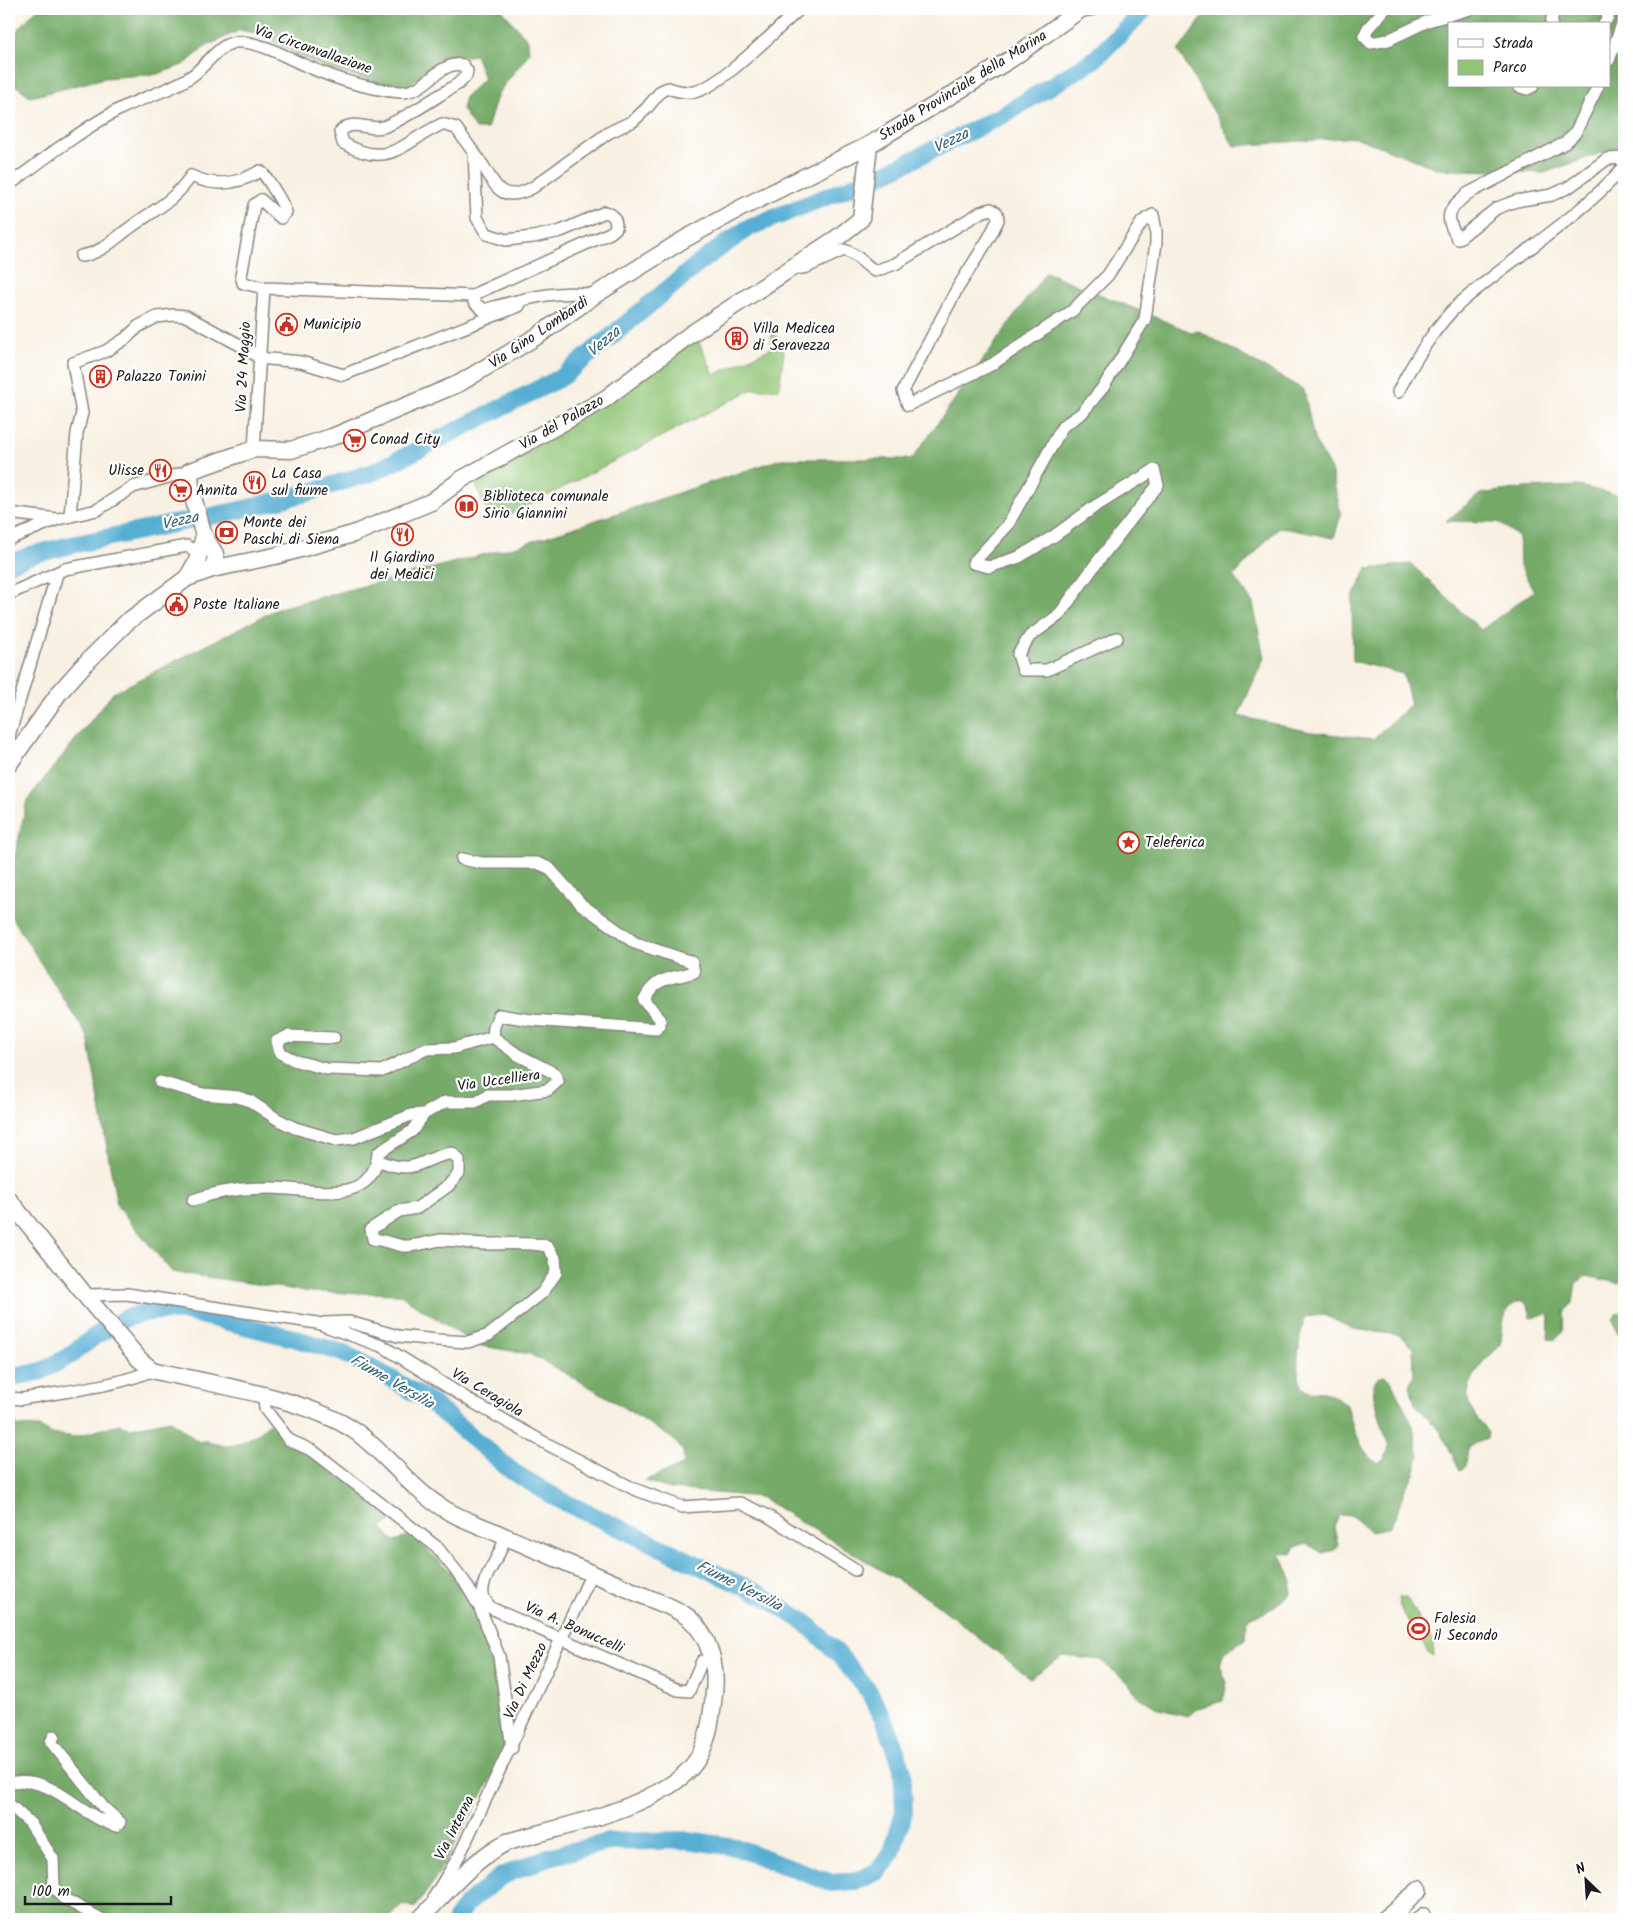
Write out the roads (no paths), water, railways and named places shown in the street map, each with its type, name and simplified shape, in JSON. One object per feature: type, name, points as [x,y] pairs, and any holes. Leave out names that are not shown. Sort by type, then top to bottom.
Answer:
[{"type":"main road","name":"Strada Provinciale della Marina","points":[[869,145],[1011,59],[1079,10]]},
{"type":"main road","name":"Via del Palazzo","points":[[187,578],[212,569],[275,556],[354,534],[431,502],[462,479],[605,399],[688,336],[837,238],[862,219],[869,162],[869,145]]},
{"type":"main road","name":"Via Gino Lombardi","points":[[190,471],[254,449],[291,450],[332,437],[460,383],[539,335],[595,295],[683,240],[741,208],[869,145]]},
{"type":"main road","points":[[190,471],[194,500],[204,536],[215,554],[216,559],[212,569],[203,566],[198,557]]},
{"type":"main road","points":[[9,764],[59,693],[82,667],[127,622],[187,578],[198,557],[204,536]]},
{"type":"main road","points":[[9,1200],[85,1295],[139,1359],[152,1370],[264,1397],[336,1420],[356,1432],[403,1476],[446,1510],[666,1605],[688,1618],[707,1641],[714,1667],[715,1684],[706,1738],[698,1758],[682,1777],[652,1797],[507,1842],[491,1851],[468,1870],[420,1919]]},
{"type":"street","points":[[474,153],[500,192],[519,195],[532,188],[608,133],[633,121],[661,91],[668,88],[679,92],[696,92],[736,68],[800,9]]},
{"type":"street","points":[[1079,10],[1094,9]]},
{"type":"street","points":[[1385,9],[1368,28],[1364,36],[1371,43],[1388,40],[1428,21],[1470,9]]},
{"type":"street","points":[[1551,22],[1554,9]]},
{"type":"street","points":[[1605,22],[1612,9]]},
{"type":"street","points":[[1610,57],[1624,19]]},
{"type":"street","name":"Via Circonvallazione","points":[[9,185],[115,111],[179,83],[194,74],[223,47],[240,41],[263,46],[310,68],[348,81],[402,92],[419,89],[448,66],[456,63],[464,65],[467,71],[466,76],[458,84],[384,127],[368,128],[351,124],[344,127],[340,132],[343,143],[361,153],[376,156],[392,153],[442,124],[456,128],[474,153]]},
{"type":"street","points":[[1398,392],[1407,374],[1458,306],[1539,240],[1578,214],[1624,167],[1623,158],[1607,159],[1569,187],[1552,195],[1516,201],[1497,208],[1458,239],[1449,224],[1448,215],[1455,204],[1467,194],[1565,143],[1575,133],[1597,88]]},
{"type":"street","points":[[81,256],[95,254],[132,226],[161,209],[191,176],[204,182],[223,185],[260,171],[265,173],[277,197],[284,204],[286,212],[281,218],[261,200],[254,205],[240,276],[243,283],[264,288],[474,296],[479,292],[602,237],[616,228],[616,220],[610,213],[605,212],[561,231],[533,237],[506,240],[487,234],[477,218],[474,153]]},
{"type":"street","points":[[788,269],[807,267],[844,250],[855,253],[867,266],[875,270],[895,264],[982,212],[991,209],[997,213],[998,220],[989,238],[961,281],[941,323],[910,375],[904,391],[908,405],[990,365],[1072,311],[1108,275],[1142,222],[1153,215],[1156,243],[1144,319],[1104,386],[1082,413],[1064,426],[1007,526],[973,563],[989,567],[1020,557],[1054,536],[1094,507],[1154,470],[1158,485],[1095,564],[1059,615],[1030,636],[1018,654],[1024,670],[1047,670],[1116,638]]},
{"type":"street","name":"Via 24 Maggio","points":[[254,449],[264,288]]},
{"type":"street","points":[[474,296],[474,302],[483,310],[530,297],[579,293],[595,295]]},
{"type":"street","points":[[70,516],[77,433],[82,413],[73,363],[106,351],[125,339],[139,326],[157,318],[174,315],[186,316],[249,350],[259,358],[301,362],[343,374],[520,306],[530,297]]},
{"type":"street","points":[[9,539],[70,516],[98,510],[133,487],[190,471]]},
{"type":"street","points":[[9,513],[58,520]]},
{"type":"street","points":[[9,592],[40,579],[58,574],[65,569],[187,546],[194,550],[198,557]]},
{"type":"street","points":[[9,736],[53,582],[58,574]]},
{"type":"street","points":[[334,1038],[288,1036],[277,1040],[280,1053],[296,1061],[327,1069],[382,1071],[426,1049],[454,1048],[493,1037],[494,1026],[499,1015],[531,1020],[656,1029],[660,1025],[660,1020],[644,1000],[649,989],[663,979],[694,972],[692,962],[636,943],[602,921],[582,905],[549,868],[536,863],[482,863],[462,859]]},
{"type":"street","name":"Via Uccelliera","points":[[378,1160],[378,1153],[412,1131],[424,1114],[445,1102],[475,1102],[488,1095],[511,1096],[548,1090],[554,1087],[558,1081],[554,1073],[518,1055],[493,1037]]},
{"type":"street","points":[[160,1082],[203,1094],[238,1096],[250,1101],[277,1120],[336,1140],[354,1138],[411,1115],[424,1114]]},
{"type":"street","points":[[193,1200],[217,1191],[242,1188],[297,1188],[318,1192],[340,1192],[355,1188],[365,1182],[373,1172],[378,1160],[397,1168],[420,1166],[438,1156],[452,1153],[460,1160],[459,1174],[448,1186],[417,1208],[399,1211],[370,1229],[373,1239],[386,1240],[405,1246],[427,1241],[453,1240],[484,1244],[510,1242],[540,1245],[547,1246],[555,1258],[556,1273],[542,1293],[488,1335],[468,1342],[398,1336],[350,1322],[317,1323]]},
{"type":"street","name":"Via Ceragiola","points":[[85,1295],[127,1294],[317,1323],[384,1347],[474,1404],[546,1444],[643,1493],[682,1507],[740,1503],[766,1515],[855,1570]]},
{"type":"street","points":[[9,1398],[22,1399],[106,1383],[141,1376],[152,1370]]},
{"type":"street","points":[[264,1397],[266,1409],[289,1440],[313,1451],[437,1547],[464,1581],[479,1606],[499,1656],[512,1748]]},
{"type":"street","name":"Via A. Bonuccelli","points":[[505,1536],[504,1544],[483,1587],[482,1596],[490,1608],[678,1690],[689,1692],[702,1661]]},
{"type":"street","name":"Via Di Mezzo","points":[[512,1748],[592,1573]]},
{"type":"street","points":[[9,1783],[17,1781],[37,1782],[65,1796],[99,1821],[116,1826],[120,1822],[103,1807],[56,1749],[51,1742],[54,1736]]},
{"type":"street","name":"Via Interna","points":[[420,1919],[459,1856],[512,1748]]},
{"type":"street","points":[[9,1804],[30,1823],[54,1859],[54,1887],[63,1898],[101,1919]]},
{"type":"street","points":[[1380,1919],[1420,1886],[1421,1891],[1393,1919]]},
{"type":"waterway","name":"Vezza","points":[[9,564],[31,555],[67,546],[245,509],[310,492],[374,472],[562,377],[703,260],[748,228],[886,173],[1003,115],[1095,59],[1145,9]]},
{"type":"waterway","name":"Fiume Versilia","points":[[9,1378],[42,1371],[69,1356],[95,1336],[126,1318],[154,1311],[188,1312],[293,1338],[343,1353],[430,1402],[513,1472],[562,1501],[762,1595],[806,1623],[839,1655],[870,1693],[887,1726],[902,1768],[904,1812],[891,1855],[878,1871],[857,1881],[832,1883],[735,1847],[687,1840],[609,1842],[548,1857],[500,1877],[467,1904],[456,1919]]},
{"type":"place","name":"Municipio","points":[[287,325]]},
{"type":"place","name":"Villa Medicea di Seravezza","points":[[737,338]]},
{"type":"place","name":"Palazzo Tonini","points":[[100,377]]},
{"type":"place","name":"Conad City","points":[[354,440]]},
{"type":"place","name":"Ulisse","points":[[160,471]]},
{"type":"place","name":"La Casa sul fiume","points":[[255,483]]},
{"type":"place","name":"Annita","points":[[180,491]]},
{"type":"place","name":"Biblioteca comunale Sirio Giannini","points":[[467,506]]},
{"type":"place","name":"Monte dei Paschi di Siena","points":[[227,532]]},
{"type":"place","name":"Il Giardino dei Medici","points":[[402,535]]},
{"type":"place","name":"Poste Italiane","points":[[177,605]]},
{"type":"place","name":"Teleferica","points":[[1129,843]]},
{"type":"place","name":"Falesia il Secondo","points":[[1418,1628]]}]
